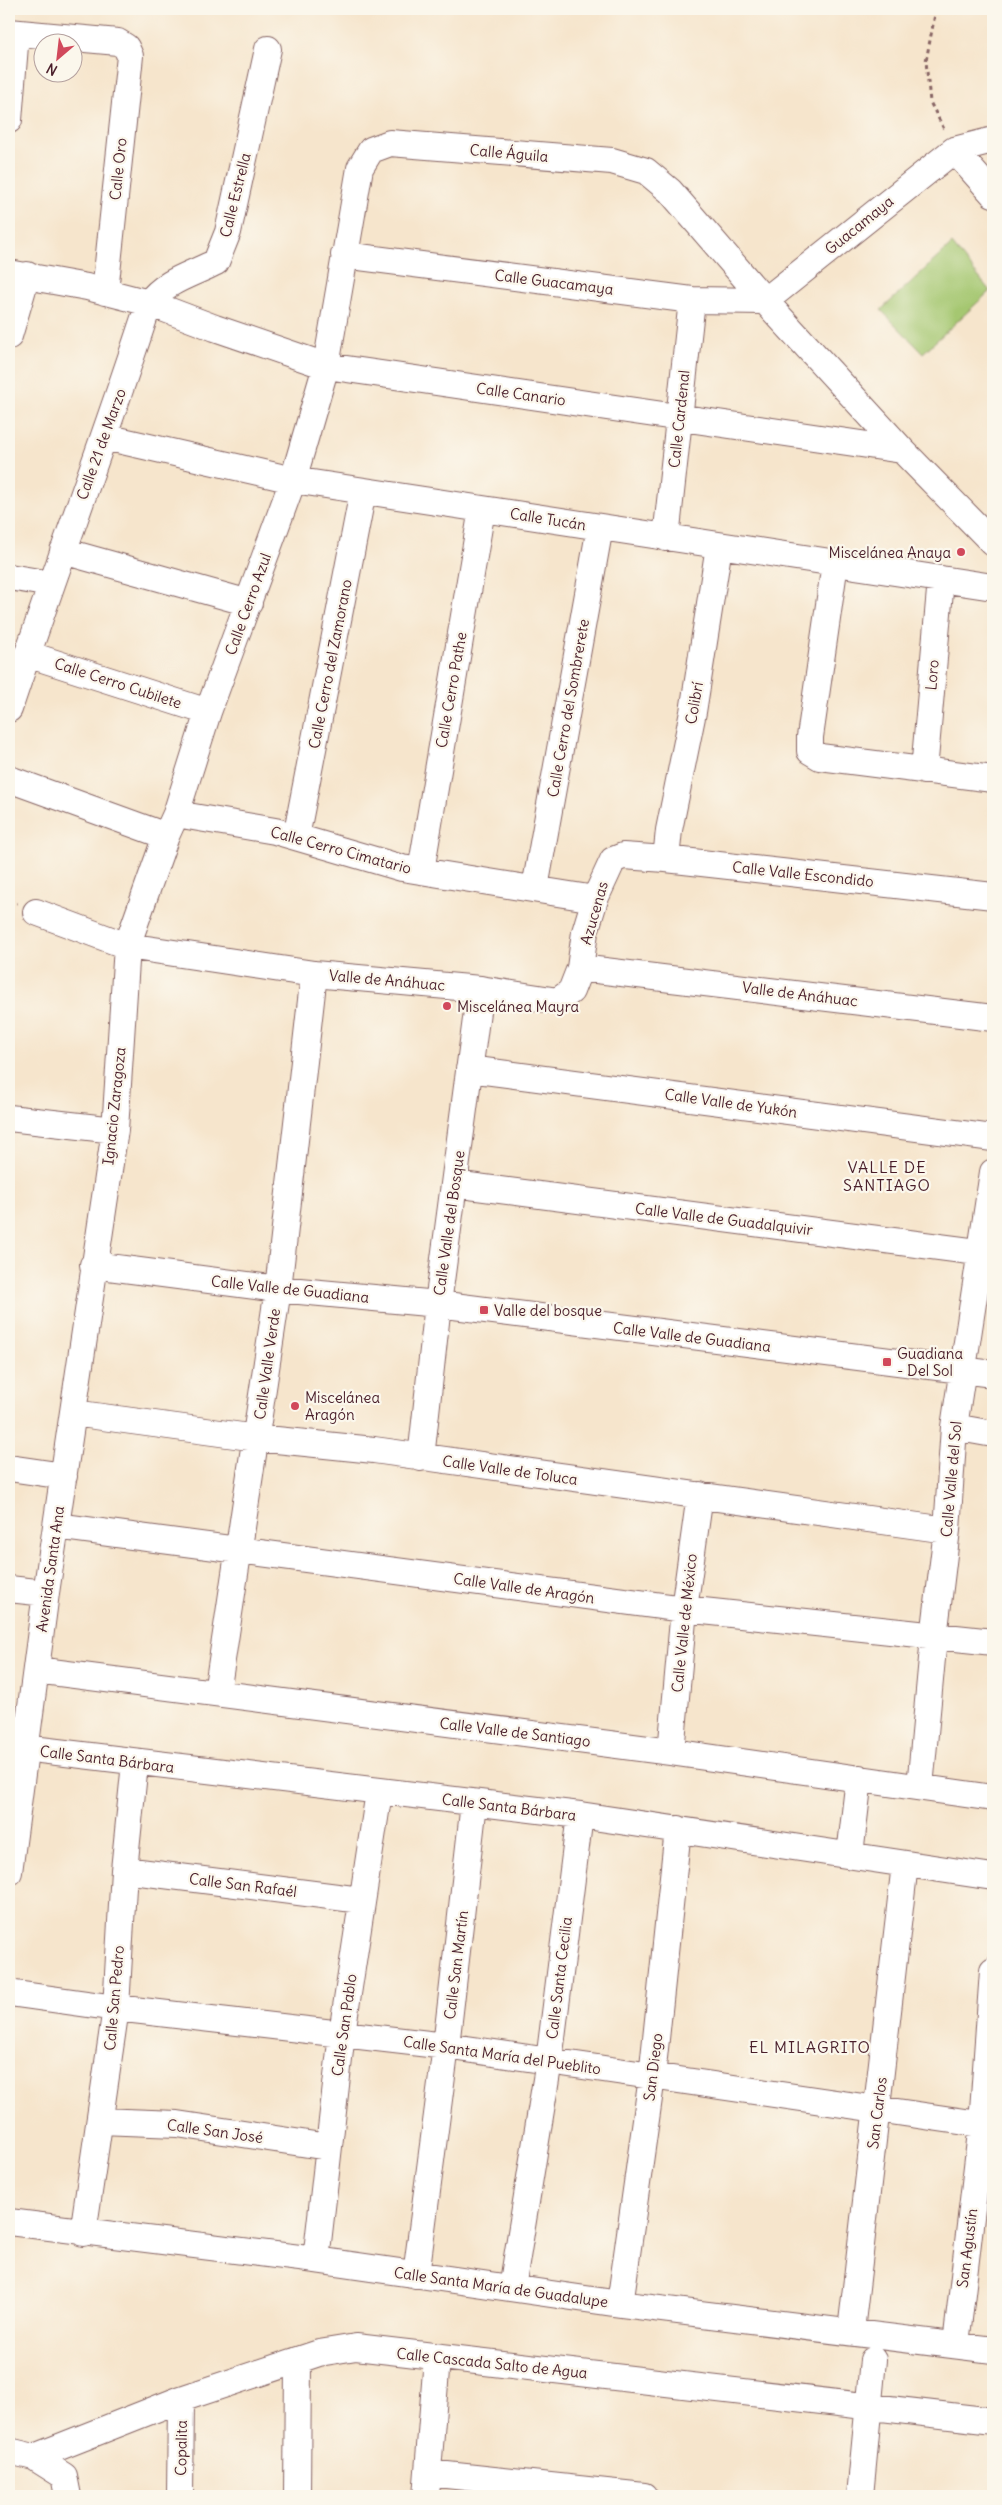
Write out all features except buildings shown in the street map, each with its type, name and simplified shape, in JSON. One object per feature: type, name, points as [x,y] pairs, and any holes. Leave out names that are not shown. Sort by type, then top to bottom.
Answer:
[{"type":"street","points":[[9,120],[12,32]]},
{"type":"street","name":"Calle Oro","points":[[12,32],[118,42],[126,47],[130,56],[105,292]]},
{"type":"street","name":"Calle Estrella","points":[[149,303],[157,292],[169,284],[216,262],[228,232],[268,49]]},
{"type":"street","points":[[993,140],[954,150],[993,194]]},
{"type":"street","name":"Calle Águila","points":[[371,150],[390,142],[612,161],[646,171],[670,191],[765,301]]},
{"type":"street","name":"Calle Cerro Azul","points":[[127,946],[171,825],[208,712],[292,480],[326,366],[360,168],[371,150]]},
{"type":"street","name":"Guacamaya","points":[[765,301],[954,150]]},
{"type":"street","name":"Calle Guacamaya","points":[[344,255],[692,300],[765,301]]},
{"type":"street","points":[[9,336],[18,274]]},
{"type":"street","name":"Calle Canario","points":[[18,274],[149,303],[326,366],[902,450]]},
{"type":"street","name":"Calle Cardenal","points":[[666,538],[692,300]]},
{"type":"street","points":[[765,301],[902,450],[993,542]]},
{"type":"street","name":"Calle 21 de Marzo","points":[[9,709],[62,551],[105,437],[149,303]]},
{"type":"street","name":"Calle Tucán","points":[[105,437],[292,480],[993,588]]},
{"type":"street","name":"Calle Cerro del Zamorano","points":[[296,837],[363,491]]},
{"type":"street","name":"Calle Cerro Pathe","points":[[421,871],[482,510]]},
{"type":"street","name":"Calle Cerro del Sombrerete","points":[[535,888],[600,527]]},
{"type":"street","name":"Colibrí","points":[[666,859],[719,546]]},
{"type":"street","points":[[62,551],[249,603]]},
{"type":"street","points":[[835,563],[810,737],[810,751],[820,757],[993,779]]},
{"type":"street","points":[[9,577],[51,584]]},
{"type":"street","name":"Loro","points":[[924,771],[941,580]]},
{"type":"street","name":"Calle Cerro Cubilete","points":[[27,654],[208,712]]},
{"type":"street","name":"Calle Cerro Cimatario","points":[[9,778],[171,825],[275,831],[402,868],[595,899]]},
{"type":"street","name":"Calle Valle Escondido","points":[[613,860],[623,856],[666,859],[993,896]]},
{"type":"street","name":"Azucenas","points":[[580,968],[585,932],[595,899],[613,860]]},
{"type":"street","name":"Valle de Anáhuac","points":[[36,912],[127,946],[314,974],[480,989],[558,1001],[571,991],[580,968],[993,1018]]},
{"type":"street","name":"Ignacio Zaragoza","points":[[93,1265],[115,1130],[127,946]]},
{"type":"street","name":"Calle Valle Verde","points":[[217,1694],[278,1289],[314,974]]},
{"type":"street","name":"Calle Valle del Bosque","points":[[421,1458],[438,1304],[480,989]]},
{"type":"street","name":"Calle Valle de Yukón","points":[[469,1069],[993,1138]]},
{"type":"street","points":[[9,1118],[115,1130]]},
{"type":"street","name":"Calle Valle del Sol","points":[[920,1788],[934,1637],[947,1530],[954,1427],[988,1254],[993,1172]]},
{"type":"street","name":"Calle Valle de Guadalquivir","points":[[454,1184],[988,1254]]},
{"type":"street","name":"Calle Valle de Guadiana","points":[[93,1265],[278,1289],[438,1304],[964,1372],[993,1374]]},
{"type":"street","name":"Avenida Santa Ana","points":[[9,1872],[11,1831],[24,1748],[19,1706],[36,1670],[93,1265]]},
{"type":"street","name":"Calle Valle de Toluca","points":[[72,1413],[257,1438],[374,1450],[947,1530]]},
{"type":"street","points":[[954,1427],[993,1434]]},
{"type":"street","points":[[9,1468],[64,1476]]},
{"type":"street","name":"Calle Valle de México","points":[[671,1752],[684,1609],[700,1495]]},
{"type":"street","name":"Calle Valle de Aragón","points":[[56,1526],[684,1609],[993,1642]]},
{"type":"street","points":[[9,1589],[46,1593]]},
{"type":"street","name":"Calle Valle de Santiago","points":[[36,1670],[671,1752],[993,1798]]},
{"type":"street","name":"Calle Santa Bárbara","points":[[24,1748],[135,1763],[580,1815],[993,1877]]},
{"type":"street","name":"Calle San Pedro","points":[[83,2233],[116,2008],[124,1870],[135,1763]]},
{"type":"street","points":[[850,1855],[859,1778]]},
{"type":"street","name":"Calle San Pablo","points":[[316,2260],[342,2033],[379,1792]]},
{"type":"street","name":"Calle San Martín","points":[[416,2275],[446,2046],[474,1803]]},
{"type":"street","name":"Calle Santa Cecilia","points":[[512,2288],[549,2061],[580,1815]]},
{"type":"street","name":"San Diego","points":[[620,2304],[652,2077],[678,1829]]},
{"type":"street","name":"San Carlos","points":[[851,2331],[905,1864]]},
{"type":"street","name":"Calle San Rafaél","points":[[124,1870],[361,1900]]},
{"type":"street","name":"San Agustín","points":[[956,2344],[988,2125],[993,1971]]},
{"type":"street","name":"Calle Santa María del Pueblito","points":[[9,1993],[116,2008],[446,2046],[988,2125]]},
{"type":"street","name":"Calle San José","points":[[100,2121],[177,2124],[328,2147]]},
{"type":"street","name":"Calle Santa María de Guadalupe","points":[[9,2222],[83,2233],[316,2260],[620,2304],[993,2350]]},
{"type":"street","name":"Calle Cascada Salto de Agua","points":[[34,2457],[181,2399],[319,2352],[356,2347],[437,2358],[868,2405],[993,2421]]},
{"type":"street","points":[[437,2358],[427,2485],[644,2496]]},
{"type":"street","points":[[297,2496],[298,2360]]},
{"type":"street","points":[[860,2496],[873,2360]]},
{"type":"street","name":"Copalita","points":[[180,2496],[181,2399]]},
{"type":"street","points":[[9,2451],[34,2457],[64,2476],[68,2496]]},
{"type":"path","points":[[936,9],[926,61],[930,102],[954,150]]},
{"type":"green space","points":[[952,244],[990,291],[923,353],[881,310]]},
{"type":"place","name":"Miscelánea Anaya","points":[[961,552]]},
{"type":"place","name":"Miscelánea Mayra","points":[[447,1006]]},
{"type":"place","name":"Valle del bosque","points":[[484,1310]]},
{"type":"place","name":"Guadiana - Del Sol","points":[[887,1362]]},
{"type":"place","name":"Miscelánea Aragón","points":[[295,1406]]},
{"type":"district","name":"VALLE DE SANTIAGO","points":[[887,1176]]},
{"type":"district","name":"EL MILAGRITO","points":[[810,2047]]}]
